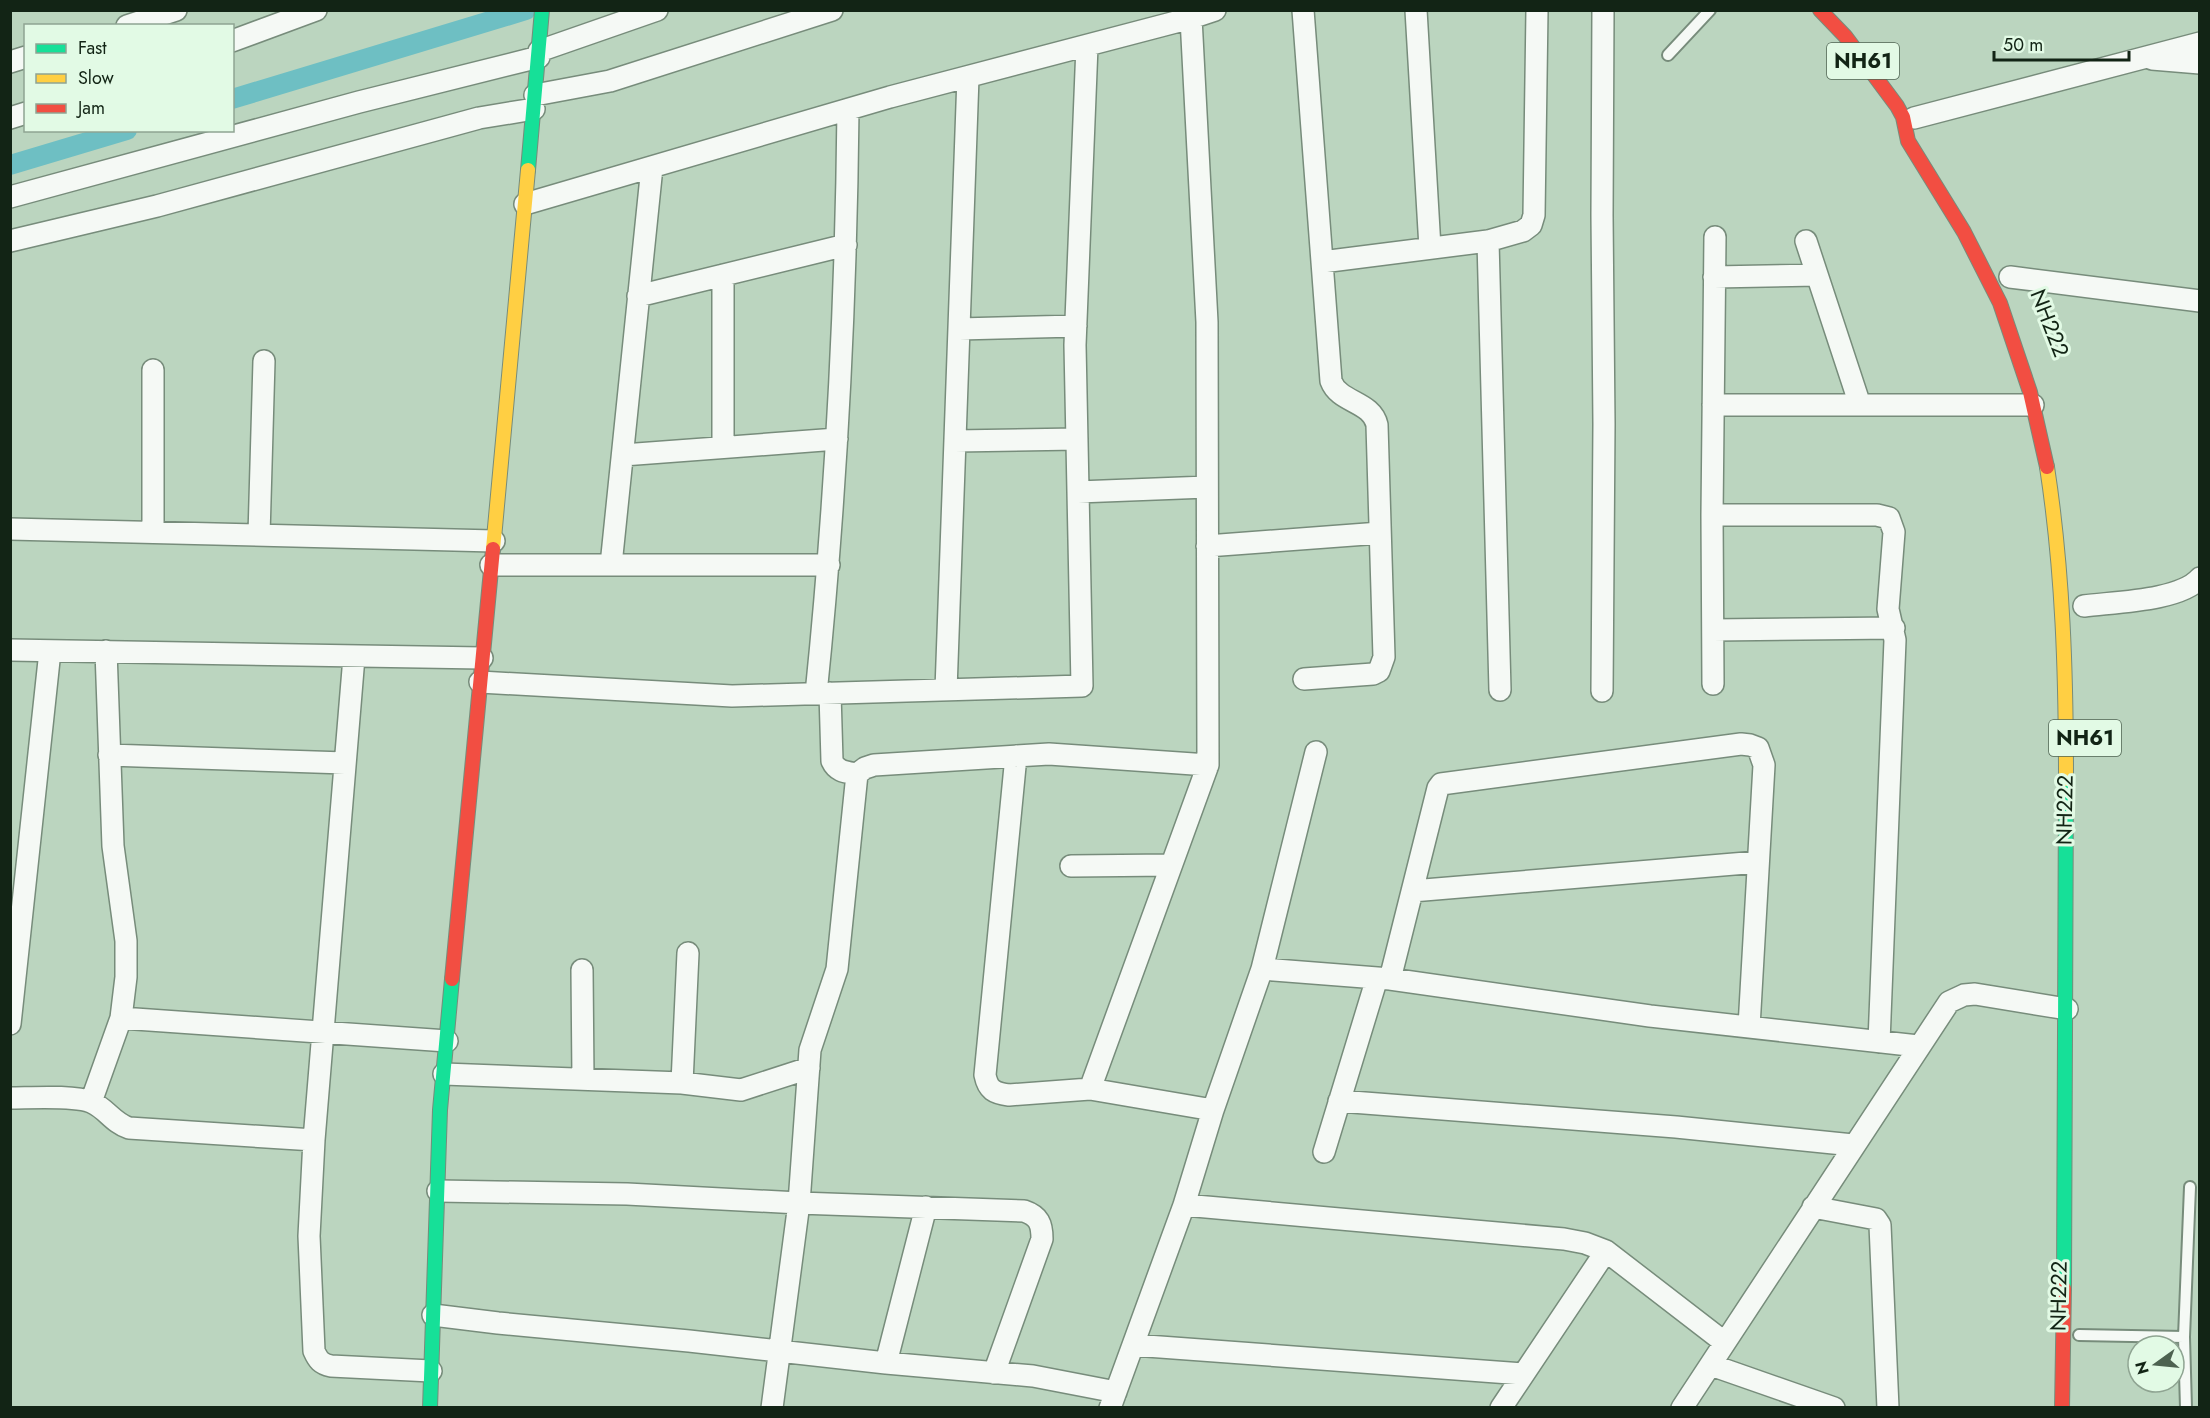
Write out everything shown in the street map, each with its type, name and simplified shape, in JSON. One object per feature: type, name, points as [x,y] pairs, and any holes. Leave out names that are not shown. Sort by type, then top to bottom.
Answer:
[{"type":"main road","points":[[427,1404],[431,1371],[444,1074],[542,10]]},
{"type":"main road","name":"NH222","points":[[1820,10],[1837,25],[1914,122],[1906,138],[1960,223],[2000,301],[2011,330],[2033,405],[2050,481],[2064,609],[2067,1009],[2062,1407]]},
{"type":"street","points":[[134,24],[176,10]]},
{"type":"street","points":[[234,40],[316,10]]},
{"type":"street","points":[[10,197],[359,102],[657,10]]},
{"type":"street","points":[[10,241],[158,206],[479,118],[610,81],[832,10]]},
{"type":"street","points":[[525,204],[848,110],[1215,10]]},
{"type":"street","points":[[1303,10],[1331,381],[1334,389],[1341,395],[1370,411],[1377,425],[1383,664],[1379,671],[1373,674],[1304,679]]},
{"type":"street","points":[[1416,10],[1430,248]]},
{"type":"street","points":[[1322,262],[1488,241],[1523,231],[1531,225],[1534,215],[1537,10]]},
{"type":"street","points":[[1602,691],[1603,10]]},
{"type":"street","points":[[1090,1089],[1208,765],[1207,322],[1191,18]]},
{"type":"street","points":[[1914,122],[2199,43]]},
{"type":"street","points":[[480,682],[732,696],[1082,686],[1076,326],[1087,46]]},
{"type":"street","points":[[2142,57],[2172,62],[2199,63]]},
{"type":"street","points":[[946,690],[968,77]]},
{"type":"street","points":[[848,110],[846,244],[823,693],[832,761],[835,768],[840,771],[857,774]]},
{"type":"street","points":[[611,565],[652,167]]},
{"type":"street","points":[[1713,684],[1715,237]]},
{"type":"street","points":[[1488,241],[1500,690]]},
{"type":"street","points":[[1806,241],[1860,405]]},
{"type":"street","points":[[639,296],[846,244]]},
{"type":"street","points":[[723,275],[723,447]]},
{"type":"street","points":[[1714,277],[1816,275]]},
{"type":"street","points":[[2009,278],[2199,301]]},
{"type":"street","points":[[959,329],[1076,326]]},
{"type":"street","points":[[259,535],[264,361]]},
{"type":"street","points":[[153,370],[153,532]]},
{"type":"street","points":[[1713,405],[2033,405]]},
{"type":"street","points":[[622,454],[837,439]]},
{"type":"street","points":[[955,441],[1077,439]]},
{"type":"street","points":[[1078,492],[1207,487]]},
{"type":"street","points":[[1712,515],[1878,515],[1888,518],[1894,532],[1888,609],[1895,640],[1879,1042]]},
{"type":"street","points":[[10,529],[494,541]]},
{"type":"street","points":[[1207,546],[1380,533]]},
{"type":"street","points":[[491,565],[830,565]]},
{"type":"street","points":[[2083,606],[2175,594],[2191,586],[2199,578]]},
{"type":"street","points":[[1713,630],[1894,628]]},
{"type":"street","points":[[10,650],[354,657],[482,657]]},
{"type":"street","points":[[10,1024],[50,651]]},
{"type":"street","points":[[91,1102],[121,1018],[126,977],[126,941],[113,846],[106,651]]},
{"type":"street","points":[[354,657],[314,1140],[309,1236],[314,1351],[318,1360],[331,1366],[431,1371]]},
{"type":"street","points":[[1324,1152],[1339,1101],[1384,979],[1412,891],[1441,783],[1741,744],[1758,748],[1764,765],[1749,1027]]},
{"type":"street","points":[[433,1315],[886,1363],[1033,1376],[1113,1400],[1184,1205],[1213,1110],[1262,969],[1316,752]]},
{"type":"street","points":[[772,1407],[799,1203],[808,1068],[813,1037],[837,969],[857,774],[864,768],[874,765],[1049,754],[1208,765]]},
{"type":"street","points":[[109,755],[345,763]]},
{"type":"street","points":[[1016,756],[986,1063],[987,1083],[997,1094],[1090,1089],[1213,1110]]},
{"type":"street","points":[[1412,891],[1758,862]]},
{"type":"street","points":[[1071,866],[1171,865]]},
{"type":"street","points":[[682,1083],[688,953]]},
{"type":"street","points":[[1262,969],[1384,979],[1650,1016],[1918,1046]]},
{"type":"street","points":[[582,970],[583,1079]]},
{"type":"street","points":[[1682,1407],[1949,1002],[1964,995],[1975,994],[2067,1009]]},
{"type":"street","points":[[121,1018],[447,1041]]},
{"type":"street","points":[[444,1074],[682,1083],[741,1090],[808,1068]]},
{"type":"street","points":[[10,1098],[91,1102],[121,1126],[129,1128],[314,1140]]},
{"type":"street","points":[[1339,1101],[1676,1127],[1853,1145]]},
{"type":"street","points":[[438,1191],[627,1194],[1024,1211],[1033,1214],[1039,1220],[1042,1239],[994,1373]]},
{"type":"street","points":[[1184,1205],[1564,1239],[1585,1243],[1606,1251],[1724,1342]]},
{"type":"street","points":[[886,1363],[926,1207]]},
{"type":"street","points":[[1813,1207],[1876,1219],[1880,1225],[1888,1407]]},
{"type":"street","points":[[1501,1407],[1606,1251]]},
{"type":"street","points":[[1133,1345],[1523,1374]]},
{"type":"street","points":[[1711,1365],[1834,1407]]},
{"type":"lane","points":[[1668,55],[1710,10]]},
{"type":"lane","points":[[2184,1334],[2190,1187]]},
{"type":"lane","points":[[2079,1335],[2126,1336]]},
{"type":"waterway","points":[[234,98],[526,10]]},
{"type":"waterway","points":[[10,165],[120,132]]},
{"type":"traffic: fast","points":[[528,170],[542,10]]},
{"type":"traffic: fast","points":[[2064,1288],[2066,779]]},
{"type":"traffic: fast","points":[[430,1408],[440,1110],[452,979]]},
{"type":"traffic: slow","points":[[493,549],[528,170]]},
{"type":"traffic: slow","points":[[2047,467],[2057,545],[2063,623],[2066,779]]},
{"type":"traffic: jam","points":[[1820,10],[1845,36],[1897,106],[1903,117],[1908,141],[1964,232],[2000,303],[2030,392],[2047,467]]},
{"type":"traffic: jam","points":[[452,979],[493,549]]},
{"type":"traffic: jam","points":[[2062,1408],[2064,1288]]}]
